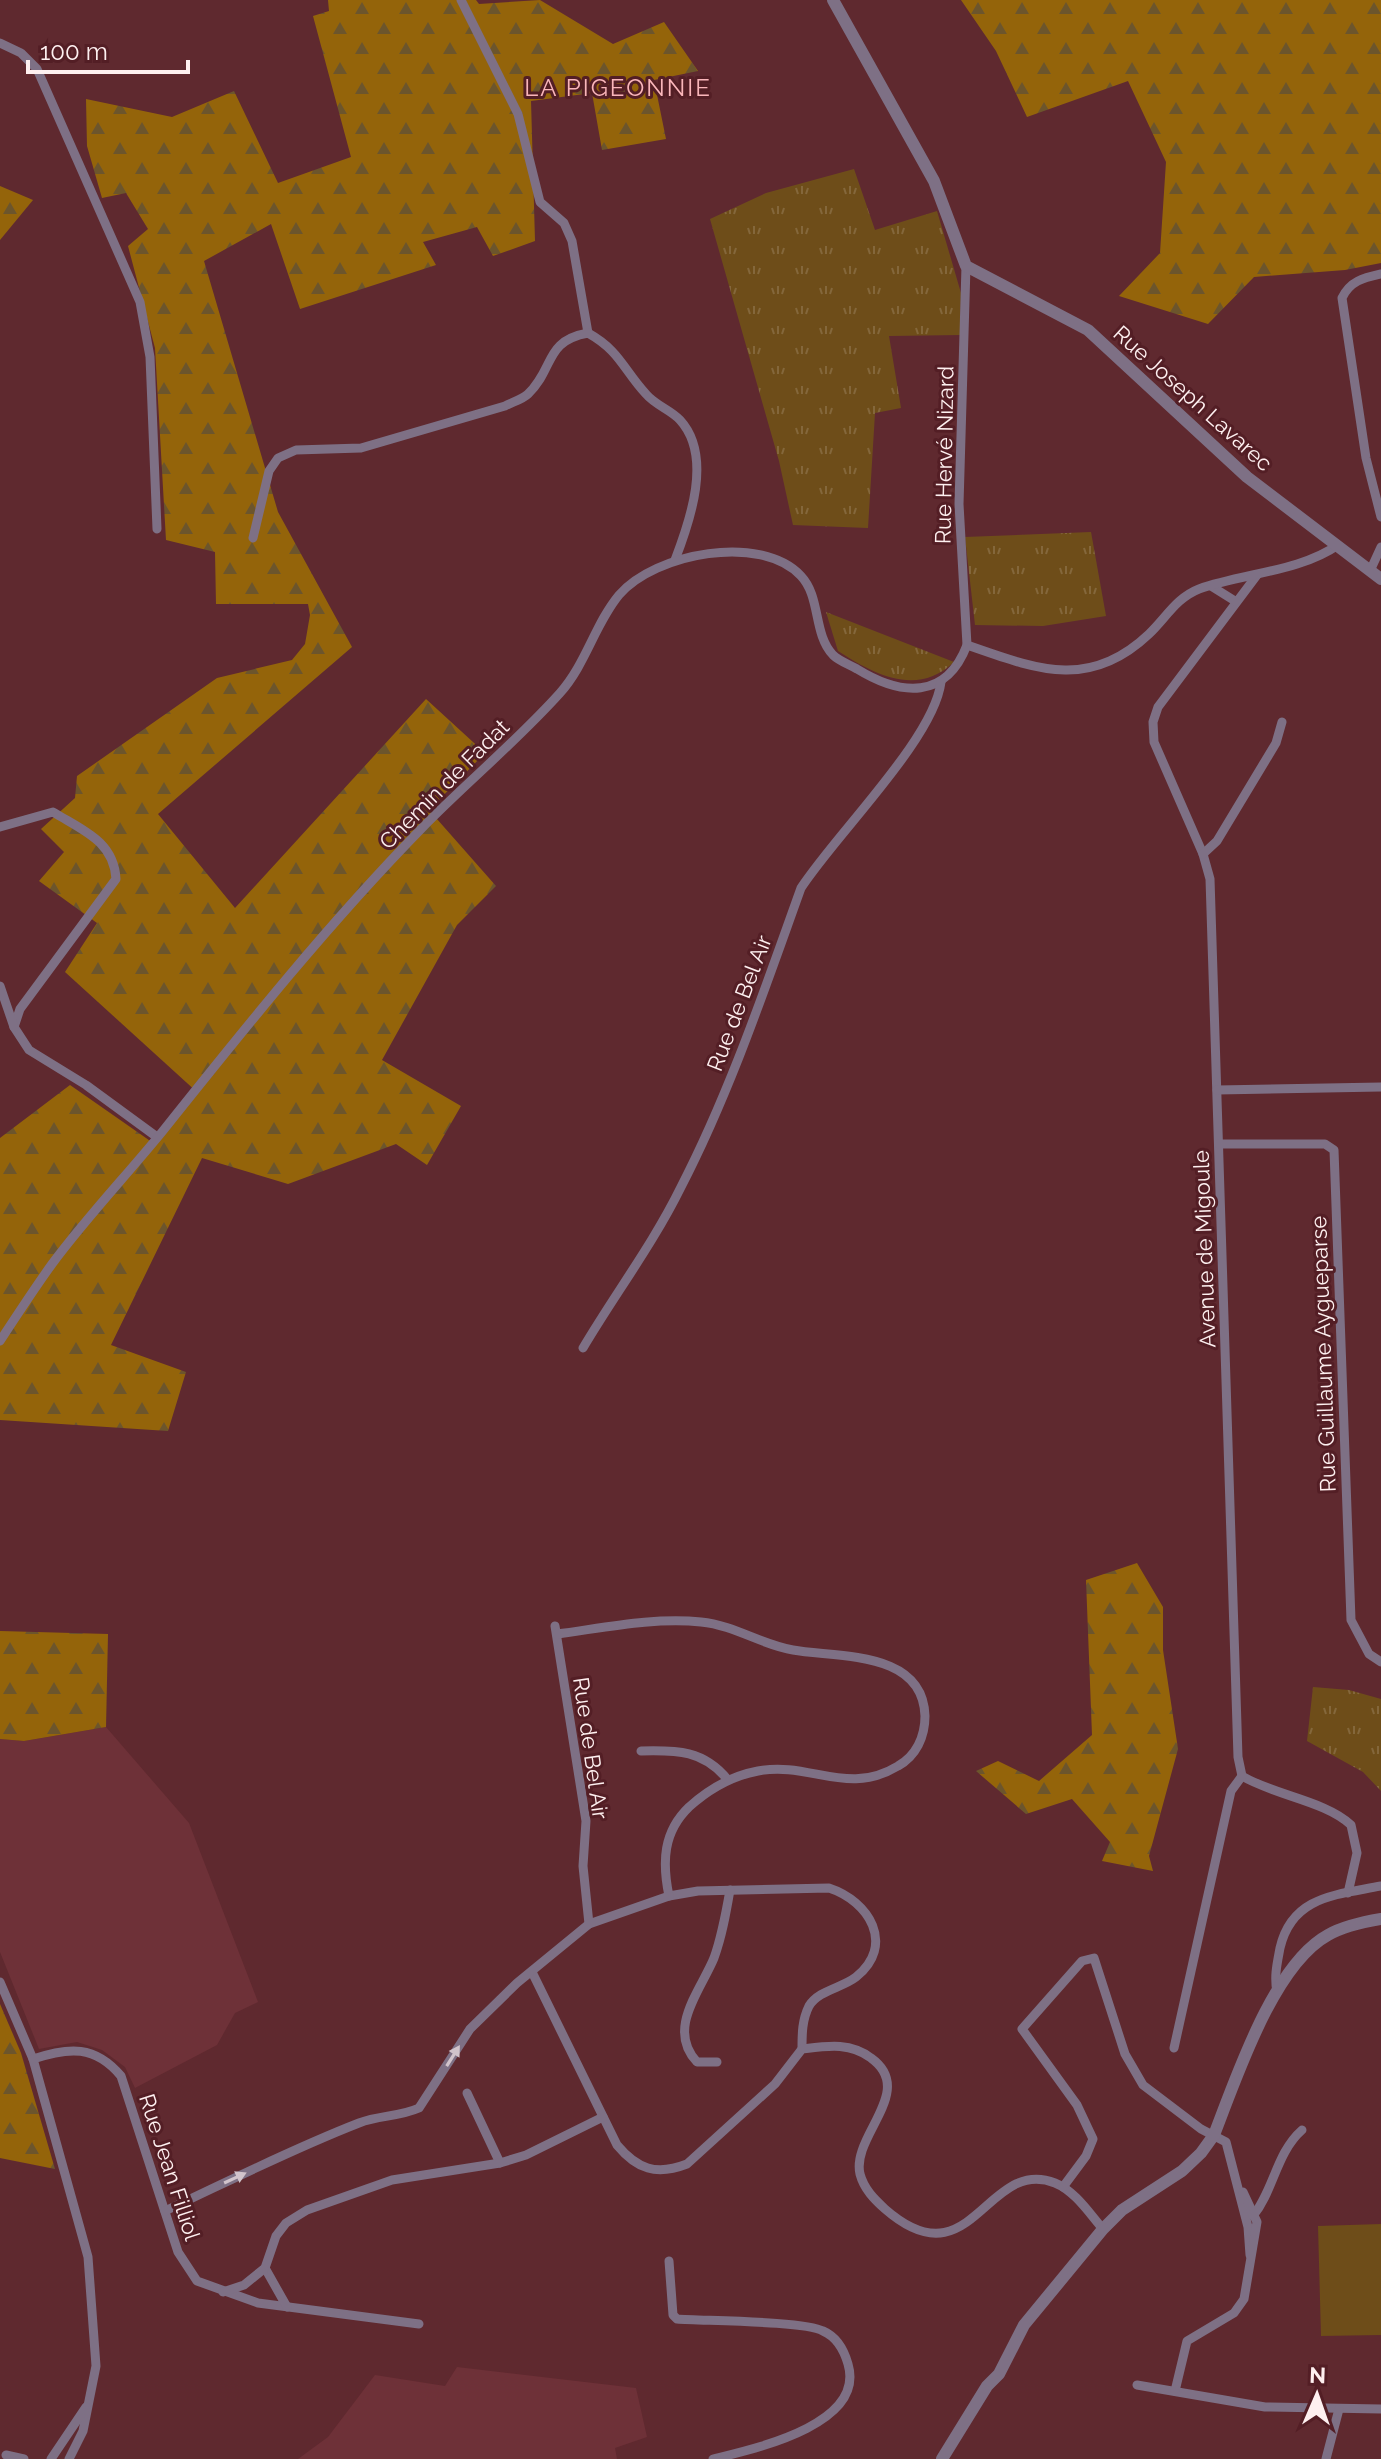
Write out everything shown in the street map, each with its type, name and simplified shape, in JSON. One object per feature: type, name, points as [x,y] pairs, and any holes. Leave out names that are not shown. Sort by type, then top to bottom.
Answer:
[{"type":"street","points":[[461,0],[518,114],[540,202],[564,223],[572,241],[588,333]]},
{"type":"street","points":[[833,0],[934,181],[966,266]]},
{"type":"street","points":[[0,43],[21,53],[37,69],[126,263],[140,302],[150,357],[157,529]]},
{"type":"street","name":"Rue Joseph Lavarec","points":[[966,266],[1088,330],[1220,454],[1376,575]]},
{"type":"street","name":"Rue Hervé Nizard","points":[[966,266],[959,504],[967,645]]},
{"type":"street","points":[[1381,274],[1362,278],[1347,287],[1342,298],[1366,458],[1381,517]]},
{"type":"street","points":[[253,538],[269,471],[278,458],[296,450],[361,448],[505,406],[527,395],[556,346],[570,336],[588,333],[610,345],[647,396],[680,420],[692,440],[694,498],[675,560]]},
{"type":"street","points":[[941,682],[960,665],[967,645],[1024,667],[1086,669],[1116,660],[1150,633],[1176,603],[1211,586],[1257,575],[1338,545]]},
{"type":"street","points":[[1376,575],[1381,547]]},
{"type":"street","name":"Chemin de Fadat","points":[[0,1341],[53,1263],[265,1003],[421,829],[562,691],[618,595],[641,577],[675,560],[727,553],[780,558],[803,577],[833,654],[874,680],[902,689],[924,688],[941,682]]},
{"type":"street","name":"Avenue de Migoule","points":[[1242,1776],[1210,879],[1203,854],[1154,742],[1153,722],[1158,707],[1257,575]]},
{"type":"street","points":[[1211,586],[1235,601]]},
{"type":"street","name":"Rue de Bel Air","points":[[583,1348],[647,1251],[682,1185],[717,1110],[801,888],[822,856],[924,729],[939,698],[941,682]]},
{"type":"street","points":[[1203,854],[1217,841],[1276,743],[1282,722]]},
{"type":"street","points":[[0,827],[53,812],[107,846],[115,861],[116,879],[20,1009],[14,1027]]},
{"type":"street","points":[[0,986],[14,1027],[29,1050],[86,1085],[157,1137]]},
{"type":"street","points":[[1217,1090],[1381,1087]]},
{"type":"street","name":"Rue Guillaume Aygueparse","points":[[1219,1144],[1325,1144],[1334,1150],[1351,1620],[1363,1646],[1381,1662]]},
{"type":"street","name":"Rue de Bel Air","points":[[589,1924],[583,1866],[586,1821],[556,1630],[702,1622],[755,1635],[792,1650],[871,1659],[900,1671],[914,1683],[925,1704],[921,1742],[907,1761],[883,1776],[849,1781],[789,1771],[760,1771],[728,1780]]},
{"type":"street","points":[[641,1751],[688,1752],[706,1758],[728,1780],[700,1797],[669,1833],[664,1857],[669,1896]]},
{"type":"street","points":[[1174,2048],[1231,1791],[1242,1776],[1260,1787],[1336,1814],[1351,1825],[1357,1853],[1348,1893]]},
{"type":"street","points":[[1277,1992],[1274,1977],[1287,1925],[1306,1906],[1381,1886]]},
{"type":"street","points":[[165,2211],[317,2140],[379,2115],[406,2114],[419,2108],[470,2029],[532,1972],[589,1924],[669,1896],[730,1890],[829,1888],[849,1895],[872,1921],[875,1942],[869,1961],[856,1978],[810,2003],[802,2023],[802,2049],[775,2084],[687,2164],[668,2171],[649,2170],[632,2163],[617,2145],[532,1972]]},
{"type":"street","points":[[717,2062],[697,2062],[689,2053],[685,2026],[690,2001],[713,1960],[730,1890]]},
{"type":"street","points":[[942,2459],[999,2374],[1024,2325],[1103,2229],[1122,2210],[1182,2171],[1214,2135],[1253,2033],[1277,1992],[1319,1941],[1353,1925],[1381,1919]]},
{"type":"street","points":[[1063,2187],[1086,2156],[1093,2139],[1077,2105],[1022,2029],[1088,1958],[1094,1958],[1106,2004],[1125,2054],[1143,2085],[1226,2142],[1246,2221],[1250,2255]]},
{"type":"street","points":[[0,1982],[33,2059],[88,2257],[96,2366],[83,2431],[69,2459]]},
{"type":"street","points":[[802,2049],[832,2045],[858,2048],[882,2065],[887,2084],[885,2105],[862,2152],[860,2173],[871,2196],[901,2223],[919,2233],[948,2234],[1016,2183],[1035,2179],[1063,2187],[1103,2229]]},
{"type":"street","name":"Rue Jean Filliol","points":[[33,2059],[56,2051],[81,2049],[109,2062],[121,2076],[185,2268],[197,2281],[223,2292],[287,2307],[419,2324]]},
{"type":"street","points":[[467,2093],[500,2163]]},
{"type":"street","points":[[223,2292],[244,2285],[265,2268],[276,2236],[286,2223],[307,2210],[404,2177],[500,2163],[526,2155],[603,2117]]},
{"type":"street","points":[[1246,2221],[1255,2213],[1289,2142],[1302,2130]]},
{"type":"street","points":[[1175,2391],[1187,2341],[1240,2306],[1257,2232],[1255,2213],[1239,2189]]},
{"type":"street","points":[[669,2261],[673,2315],[677,2319],[823,2330],[841,2346],[849,2368],[847,2392],[835,2411],[769,2445],[713,2459]]},
{"type":"street","points":[[265,2268],[287,2307]]},
{"type":"street","points":[[1137,2385],[1265,2407],[1381,2409]]},
{"type":"street","points":[[51,2459],[90,2401]]},
{"type":"street","points":[[1326,2459],[1339,2409]]},
{"type":"street","points":[[5,2454],[24,2459]]},
{"type":"shaded area","points":[[106,1727],[189,1823],[258,2002],[235,2013],[217,2045],[135,2088],[125,2067],[102,2050],[77,2042],[39,2049],[0,1952],[0,1739],[24,1741]]},
{"type":"shaded area","points":[[457,2367],[636,2388],[647,2437],[615,2448],[617,2459],[298,2459],[328,2437],[375,2375],[445,2386]]},
{"type":"green space","points":[[328,0],[476,0],[479,4],[540,0],[613,44],[664,22],[698,71],[654,80],[666,139],[602,150],[592,93],[531,101],[535,241],[493,256],[477,227],[423,242],[436,265],[300,309],[271,224],[204,261],[278,512],[352,647],[158,814],[235,908],[426,699],[485,753],[429,810],[496,886],[457,925],[382,1060],[461,1106],[427,1165],[396,1144],[288,1184],[202,1158],[111,1345],[186,1372],[168,1431],[0,1420],[0,1138],[70,1085],[156,1145],[198,1093],[65,972],[97,923],[39,881],[64,852],[41,829],[75,798],[77,776],[217,678],[292,660],[305,644],[310,615],[308,604],[216,604],[215,552],[166,540],[155,348],[128,246],[148,229],[126,193],[102,198],[87,146],[86,99],[172,117],[234,91],[278,183],[351,157],[313,16],[329,11]]},
{"type":"green space","points":[[961,0],[1381,0],[1381,263],[1345,270],[1254,277],[1208,324],[1119,296],[1160,253],[1166,162],[1128,81],[1027,117],[996,51]]},
{"type":"green space","points":[[854,169],[875,230],[937,211],[961,293],[960,335],[889,336],[901,408],[875,413],[868,528],[793,525],[779,461],[710,219],[766,193]]},
{"type":"green space","points":[[0,186],[33,200],[0,240]]},
{"type":"green space","points":[[1091,532],[1106,616],[1043,626],[975,625],[965,537]]},
{"type":"green space","points":[[826,612],[954,662],[940,673],[925,678],[896,679],[881,674],[838,651]]},
{"type":"green space","points":[[1137,1563],[1163,1607],[1163,1650],[1178,1749],[1149,1856],[1153,1871],[1102,1861],[1110,1842],[1072,1799],[1026,1814],[976,1771],[998,1761],[1039,1781],[1092,1735],[1086,1580]]},
{"type":"green space","points":[[0,1631],[108,1634],[106,1727],[24,1741],[0,1739]]},
{"type":"green space","points":[[1313,1687],[1349,1690],[1381,1699],[1381,1791],[1363,1772],[1307,1741]]},
{"type":"green space","points":[[0,2004],[21,2053],[55,2169],[0,2158]]},
{"type":"green space","points":[[1381,2224],[1381,2335],[1321,2336],[1318,2226]]},
{"type":"district","name":"LA PIGEONNIE","points":[[618,88]]}]
